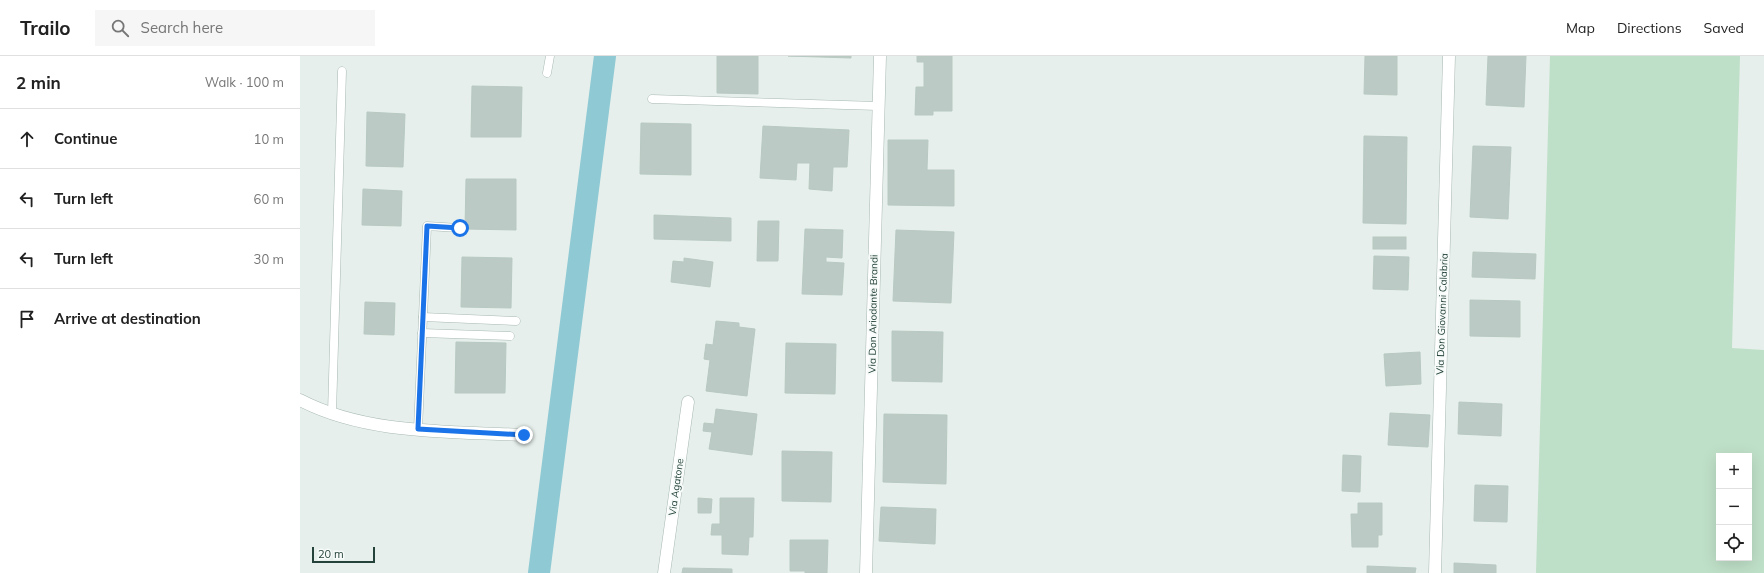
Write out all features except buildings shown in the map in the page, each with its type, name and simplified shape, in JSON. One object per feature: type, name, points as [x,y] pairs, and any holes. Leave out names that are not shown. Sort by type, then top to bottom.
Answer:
[{"type":"street","name":"Via Don Ariodante Brandi","points":[[866,573],[880,56]]},
{"type":"street","name":"Via Don Giovanni Calabria","points":[[1435,573],[1450,56]]},
{"type":"street","points":[[300,400],[332,413],[377,425],[418,429],[524,435]]},
{"type":"street","name":"Via Agatone","points":[[664,573],[688,402]]},
{"type":"lane","points":[[548,73],[550,56]]},
{"type":"lane","points":[[332,413],[342,71]]},
{"type":"lane","points":[[652,99],[878,106]]},
{"type":"lane","points":[[418,429],[427,226],[460,228]]},
{"type":"lane","points":[[423,317],[516,320]]},
{"type":"lane","points":[[422,333],[510,336]]},
{"type":"green space","points":[[1550,56],[1740,56],[1732,348],[1764,350],[1764,573],[1536,573]]},
{"type":"waterway","points":[[539,573],[605,56]]},
{"type":"route","points":[[460,228],[427,226],[418,429],[524,435]]}]
